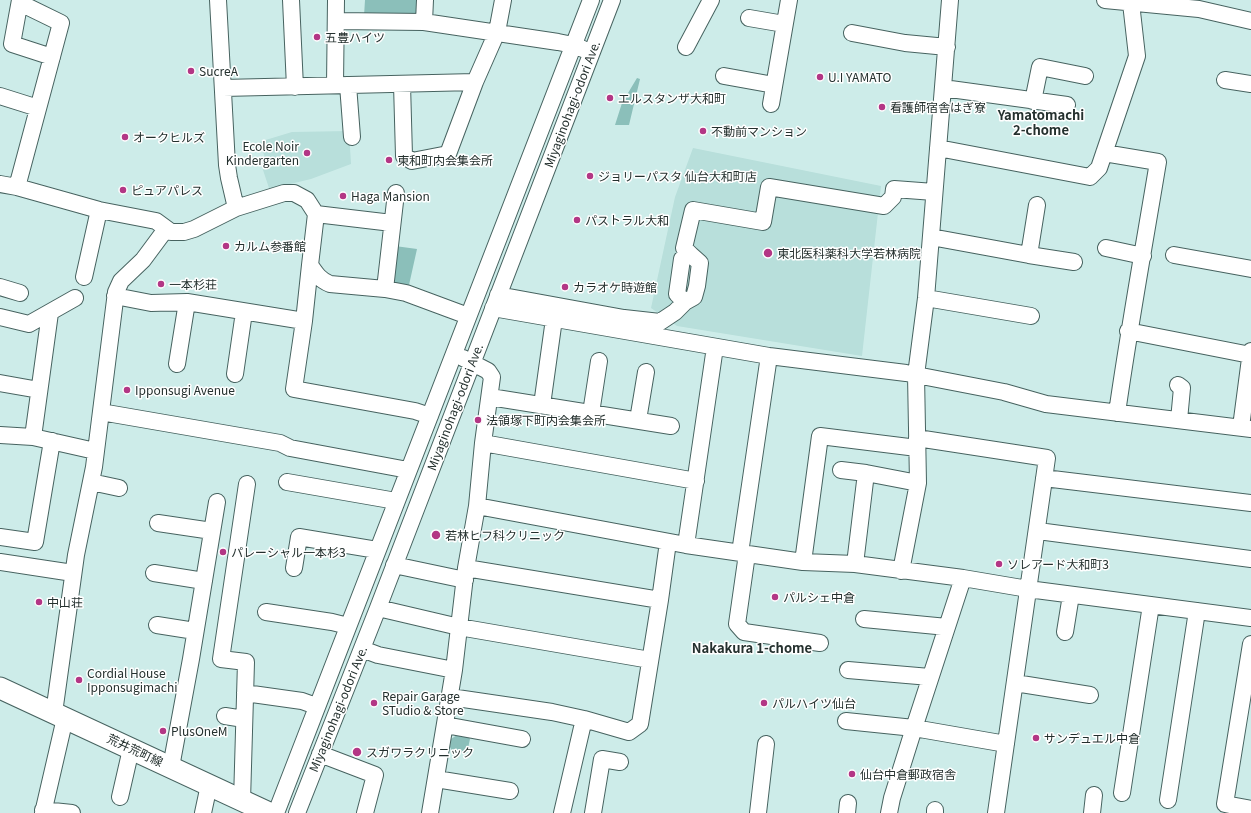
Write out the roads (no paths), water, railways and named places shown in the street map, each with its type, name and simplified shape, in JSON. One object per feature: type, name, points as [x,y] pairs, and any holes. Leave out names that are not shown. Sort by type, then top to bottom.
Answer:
[{"type":"main road","name":"荒井荒町線","points":[[0,688],[269,813]]},
{"type":"street","points":[[218,0],[229,178],[236,208]]},
{"type":"street","points":[[291,0],[295,87]]},
{"type":"street","points":[[336,0],[336,21],[342,85],[352,137]]},
{"type":"street","points":[[424,0],[424,22]]},
{"type":"street","points":[[402,84],[404,156],[412,161],[448,154],[475,82],[497,32],[503,0]]},
{"type":"street","name":"Miyaginohagi-odori Ave.","points":[[276,813],[316,706],[591,0]]},
{"type":"street","name":"Miyaginohagi-odori Ave.","points":[[297,813],[378,608],[612,0]]},
{"type":"street","points":[[686,47],[711,0]]},
{"type":"street","points":[[771,104],[789,0]]},
{"type":"street","points":[[901,571],[918,483],[916,376],[926,298],[950,0]]},
{"type":"street","points":[[1106,0],[1177,4],[1251,21]]},
{"type":"street","points":[[17,187],[38,108],[52,57],[61,23],[20,1],[12,44],[52,57]]},
{"type":"street","points":[[938,148],[1090,177],[1099,168],[1137,56],[1132,2]]},
{"type":"street","points":[[749,18],[784,24]]},
{"type":"street","points":[[336,21],[424,22],[497,32],[573,45],[592,52]]},
{"type":"street","points":[[852,33],[905,43],[947,47]]},
{"type":"street","points":[[1034,101],[1040,67],[1085,76]]},
{"type":"street","points":[[724,76],[774,85]]},
{"type":"street","points":[[1225,80],[1251,84]]},
{"type":"street","points":[[223,88],[475,82]]},
{"type":"street","points":[[943,88],[1067,105]]},
{"type":"street","points":[[0,96],[38,108]]},
{"type":"street","points":[[1104,153],[1158,162],[1143,256],[1128,331],[1117,413]]},
{"type":"street","points":[[0,184],[17,187],[99,210],[156,221],[171,232],[184,232],[194,229],[236,208],[284,193],[294,193],[307,200],[316,214],[304,321],[294,389],[415,411],[430,416]]},
{"type":"street","points":[[495,302],[660,322],[675,312],[685,302],[677,294],[682,259],[691,255],[684,248],[693,210],[763,222],[769,187],[884,206],[894,197],[894,189],[934,192]]},
{"type":"street","points":[[384,289],[396,193]]},
{"type":"street","points":[[1029,254],[1037,205]]},
{"type":"street","points":[[84,277],[99,210]]},
{"type":"street","points":[[316,214],[392,223]]},
{"type":"street","points":[[72,813],[43,812],[60,716],[73,573],[91,482],[115,296],[121,281],[143,260],[166,229]]},
{"type":"street","points":[[931,237],[1074,262]]},
{"type":"street","points":[[1106,248],[1143,256]]},
{"type":"street","points":[[1174,256],[1251,269]]},
{"type":"street","points":[[310,265],[317,276],[330,284],[384,289],[413,295],[468,316]]},
{"type":"street","points":[[0,287],[20,293]]},
{"type":"street","points":[[115,296],[151,303],[187,302],[304,321]]},
{"type":"street","points":[[0,317],[29,324],[75,298]]},
{"type":"street","points":[[926,298],[1031,316]]},
{"type":"street","points":[[177,364],[187,302]]},
{"type":"street","points":[[495,302],[554,319],[769,356],[916,376],[1004,392],[1046,404],[1246,428],[1251,353],[1128,331]]},
{"type":"street","points":[[33,437],[50,312]]},
{"type":"street","points":[[235,374],[244,312]]},
{"type":"street","points":[[542,405],[554,319]]},
{"type":"street","points":[[686,545],[715,347]]},
{"type":"street","points":[[430,813],[454,670],[466,574],[477,506],[483,443],[492,377],[488,370],[454,354]]},
{"type":"street","points":[[769,356],[744,553],[737,624],[744,632],[820,643]]},
{"type":"street","points":[[590,413],[599,362]]},
{"type":"street","points":[[638,420],[646,372]]},
{"type":"street","points":[[0,383],[40,390]]},
{"type":"street","points":[[1178,386],[1182,388],[1178,420]]},
{"type":"street","points":[[490,397],[671,426]]},
{"type":"street","points":[[101,412],[280,443],[290,448],[408,470]]},
{"type":"street","points":[[0,435],[33,437],[95,451]]},
{"type":"street","points":[[804,562],[820,436],[917,443],[1047,458],[1038,531],[1028,589],[996,813]]},
{"type":"street","points":[[0,537],[35,542],[52,441]]},
{"type":"street","points":[[483,443],[696,481]]},
{"type":"street","points":[[841,470],[866,473],[918,483]]},
{"type":"street","points":[[855,564],[866,473]]},
{"type":"street","points":[[1044,478],[1251,503]]},
{"type":"street","points":[[91,482],[119,488]]},
{"type":"street","points":[[287,482],[396,501]]},
{"type":"street","points":[[242,801],[246,662],[221,659],[247,484]]},
{"type":"street","points":[[171,767],[217,502]]},
{"type":"street","points":[[477,506],[686,545],[804,562],[855,564],[963,578],[1071,595],[1251,618]]},
{"type":"street","points":[[158,523],[212,531]]},
{"type":"street","points":[[1038,531],[1251,559]]},
{"type":"street","points":[[294,568],[299,537],[377,550]]},
{"type":"street","points":[[450,697],[552,712],[584,719],[629,732],[640,724],[668,542]]},
{"type":"street","points":[[0,562],[73,573]]},
{"type":"street","points":[[394,565],[660,600]]},
{"type":"street","points":[[154,573],[204,582]]},
{"type":"street","points":[[889,813],[892,798],[930,677],[963,578]]},
{"type":"street","points":[[1065,632],[1071,595]]},
{"type":"street","points":[[1122,793],[1151,605]]},
{"type":"street","points":[[378,608],[459,627],[650,660]]},
{"type":"street","points":[[1168,800],[1197,611]]},
{"type":"street","points":[[266,612],[332,622],[348,626]]},
{"type":"street","points":[[864,619],[947,627]]},
{"type":"street","points":[[157,625],[195,631]]},
{"type":"street","points":[[1251,644],[1224,804],[1251,809]]},
{"type":"street","points":[[362,649],[378,655],[454,670]]},
{"type":"street","points":[[848,670],[930,677]]},
{"type":"street","points":[[1015,683],[1090,694]]},
{"type":"street","points":[[245,693],[302,701],[316,706]]},
{"type":"street","points":[[225,716],[244,719]]},
{"type":"street","points":[[562,813],[584,719]]},
{"type":"street","points":[[846,721],[914,728],[1006,744]]},
{"type":"street","points":[[445,725],[522,739]]},
{"type":"street","points":[[758,813],[766,744]]},
{"type":"street","points":[[120,797],[131,748]]},
{"type":"street","points":[[320,754],[375,775],[365,813]]},
{"type":"street","points":[[593,813],[602,759],[620,762]]},
{"type":"street","points":[[436,779],[510,791]]},
{"type":"street","points":[[203,813],[209,785]]},
{"type":"street","points":[[1092,813],[1094,795]]},
{"type":"place","name":"五豊ハイツ","points":[[317,37]]},
{"type":"place","name":"SucreA","points":[[191,71]]},
{"type":"place","name":"U.I YAMATO","points":[[820,77]]},
{"type":"place","name":"エルスタンザ大和町","points":[[610,98]]},
{"type":"place","name":"看護師宿舎はぎ寮","points":[[882,107]]},
{"type":"place","name":"不動前マンション","points":[[703,131]]},
{"type":"place","name":"オークヒルズ","points":[[125,137]]},
{"type":"place","name":"Ecole Noir Kindergarten","points":[[307,153]]},
{"type":"place","name":"東和町内会集会所","points":[[389,160]]},
{"type":"place","name":"ジョリーパスタ 仙台大和町店","points":[[590,176]]},
{"type":"place","name":"ピュアパレス","points":[[123,190]]},
{"type":"place","name":"Haga Mansion","points":[[343,196]]},
{"type":"place","name":"パストラル大和","points":[[577,220]]},
{"type":"place","name":"カルム参番館","points":[[226,246]]},
{"type":"place","name":"東北医科薬科大学若林病院","points":[[768,253]]},
{"type":"place","name":"一本杉荘","points":[[161,284]]},
{"type":"place","name":"カラオケ時遊館","points":[[565,287]]},
{"type":"place","name":"Ipponsugi Avenue","points":[[127,390]]},
{"type":"place","name":"法領塚下町内会集会所","points":[[478,420]]},
{"type":"place","name":"若林ヒフ科クリニック","points":[[436,535]]},
{"type":"place","name":"パレーシャル一本杉3","points":[[223,552]]},
{"type":"place","name":"ソレアード大和町3","points":[[999,564]]},
{"type":"place","name":"パルシェ中倉","points":[[775,597]]},
{"type":"place","name":"中山荘","points":[[39,602]]},
{"type":"place","name":"Cordial House Ipponsugimachi","points":[[79,680]]},
{"type":"place","name":"Repair Garage STudio & Store","points":[[374,703]]},
{"type":"place","name":"パルハイツ仙台","points":[[764,703]]},
{"type":"place","name":"PlusOneM","points":[[163,731]]},
{"type":"place","name":"サンデュエル中倉","points":[[1036,738]]},
{"type":"place","name":"スガワラクリニック","points":[[357,752]]},
{"type":"place","name":"仙台中倉郵政宿舎","points":[[852,774]]},
{"type":"district","name":"Yamatomachi 2-chome","points":[[1041,122]]},
{"type":"district","name":"Nakakura 1-chome","points":[[752,648]]}]
